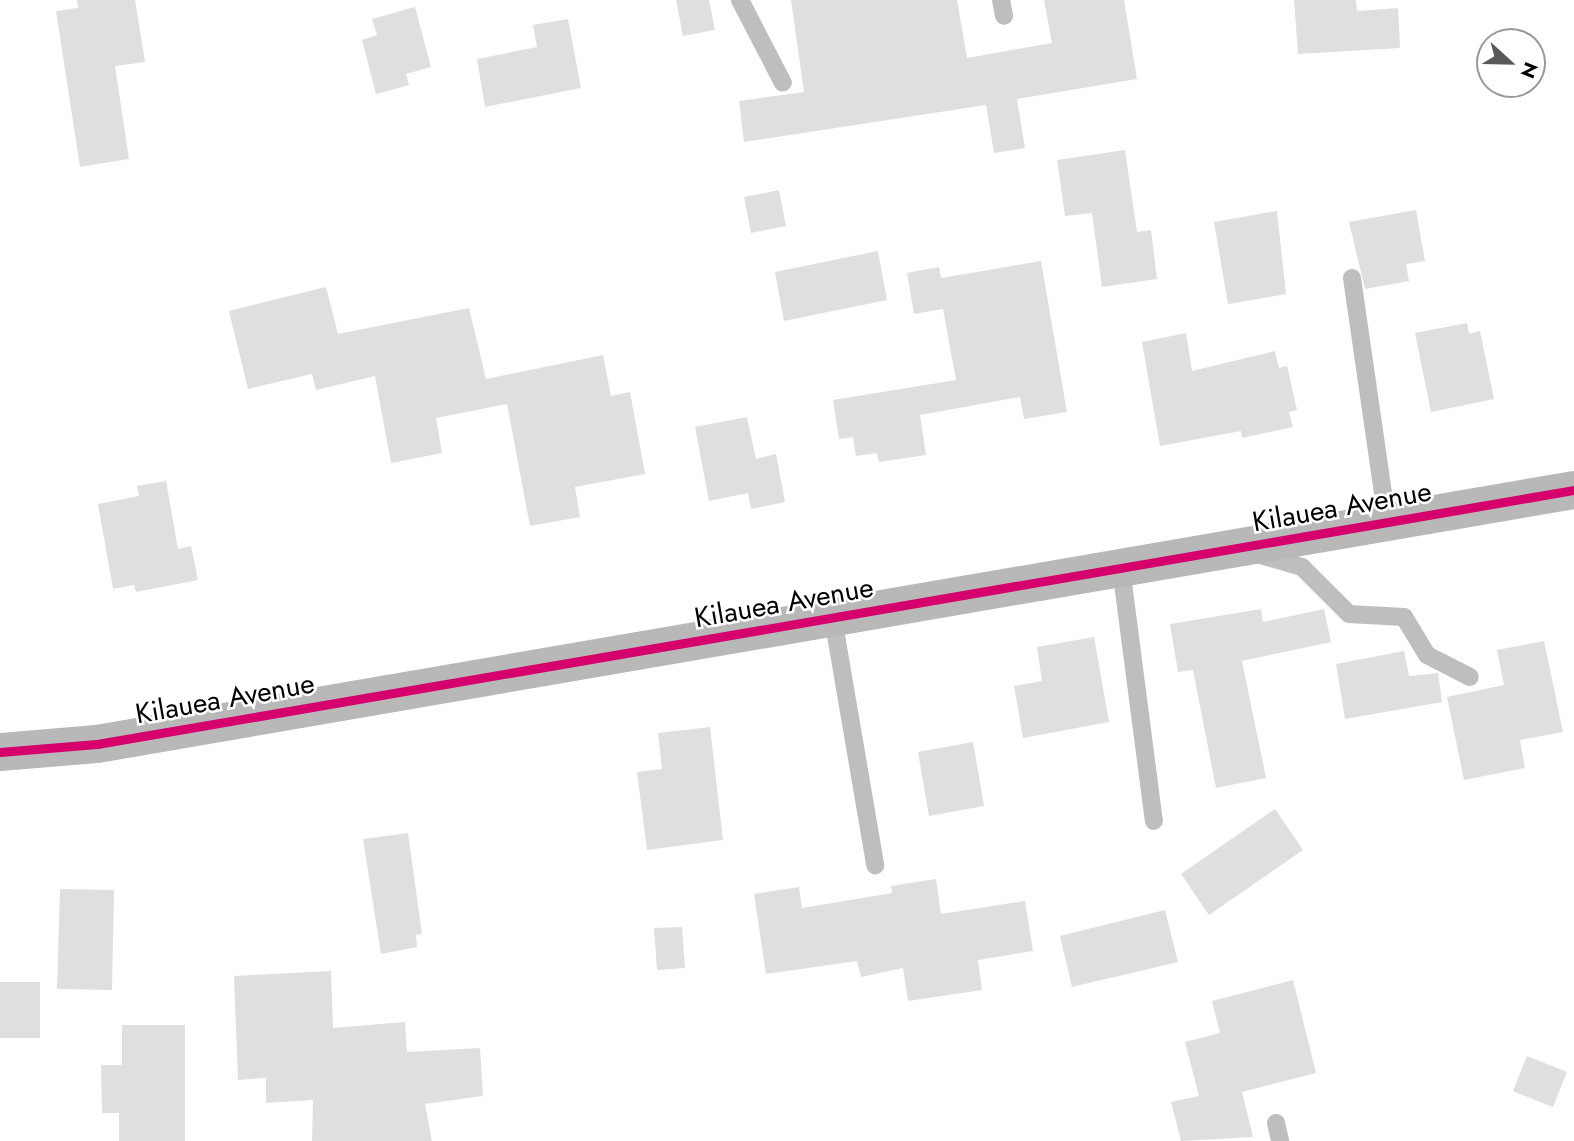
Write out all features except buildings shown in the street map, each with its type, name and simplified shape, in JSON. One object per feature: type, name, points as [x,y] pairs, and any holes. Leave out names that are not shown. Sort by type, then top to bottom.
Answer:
[{"type":"street","name":"Kilauea Avenue","points":[[0,752],[97,744],[1574,490]]},
{"type":"lane","points":[[740,0],[783,83]]},
{"type":"lane","points":[[1352,278],[1387,522]]},
{"type":"lane","points":[[1237,548],[1302,567],[1349,614],[1404,617],[1427,655],[1470,677]]},
{"type":"lane","points":[[1121,568],[1154,821]]},
{"type":"lane","points":[[833,618],[875,864]]},
{"type":"cycle path","points":[[0,752],[97,744],[1574,490]]}]
